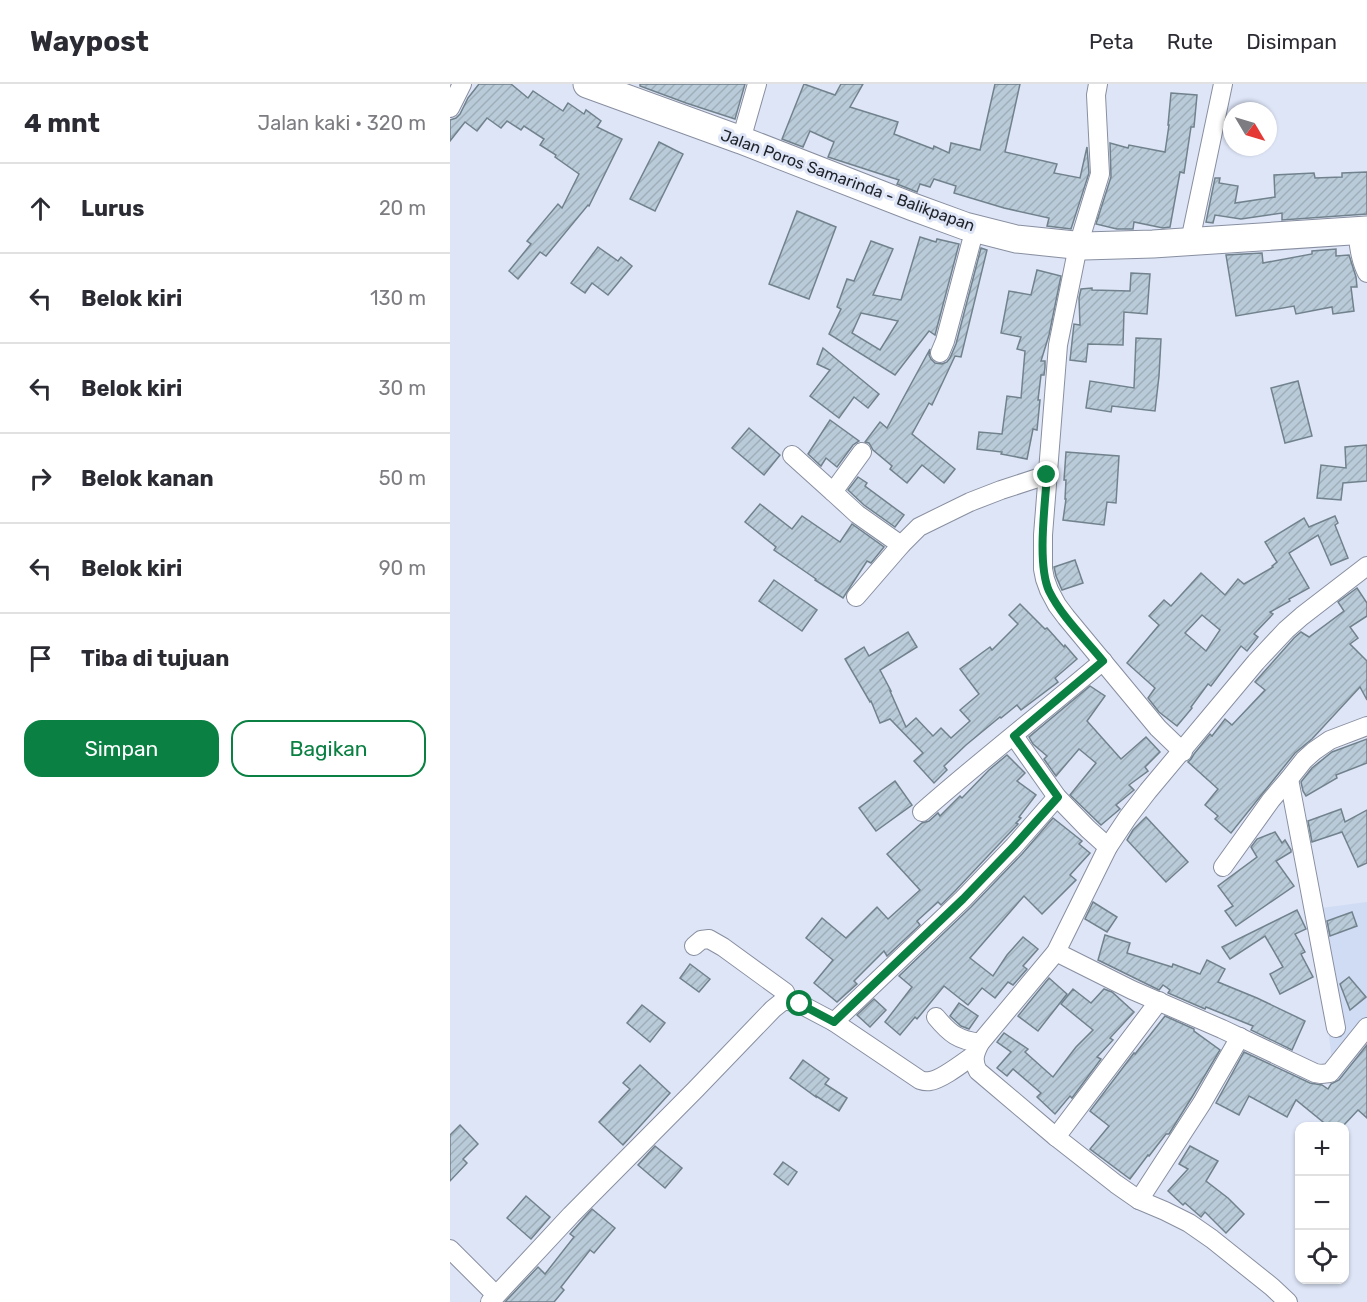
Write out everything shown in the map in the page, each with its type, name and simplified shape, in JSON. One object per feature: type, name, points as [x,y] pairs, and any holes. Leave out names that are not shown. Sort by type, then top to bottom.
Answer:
[{"type":"highway","name":"Jalan Poros Samarinda - Balikpapan","points":[[587,84],[741,140],[913,207],[1016,239],[1078,246],[1153,244],[1362,230]]},
{"type":"street","points":[[450,108],[462,84]]},
{"type":"street","points":[[741,140],[757,84]]},
{"type":"street","points":[[1098,84],[1096,95],[1100,174],[1078,246],[1058,345],[1047,475],[1043,569],[1049,590],[1057,605],[1158,728],[1183,752]]},
{"type":"street","points":[[1190,241],[1223,84]]},
{"type":"street","points":[[940,353],[975,228]]},
{"type":"street","points":[[1362,230],[1360,254],[1367,273]]},
{"type":"street","points":[[833,492],[862,452]]},
{"type":"street","points":[[792,454],[857,514],[901,545]]},
{"type":"street","points":[[856,597],[901,545],[920,527],[970,502],[1047,475]]},
{"type":"street","points":[[450,1250],[493,1299],[571,1215],[783,1001],[800,1004],[834,1022],[924,1081],[938,1078],[977,1049],[1056,952],[1108,847],[1135,809],[1256,662],[1286,630],[1367,566]]},
{"type":"street","points":[[922,812],[1103,661]]},
{"type":"street","points":[[1223,867],[1271,800],[1304,760],[1330,740],[1367,726]]},
{"type":"street","points":[[1014,736],[1058,797],[1108,847]]},
{"type":"street","points":[[1289,779],[1336,1028]]},
{"type":"street","points":[[834,1022],[963,899],[1058,797]]},
{"type":"street","points":[[694,946],[701,940],[709,939],[723,947],[785,992],[789,1001]]},
{"type":"street","points":[[1056,952],[1132,990],[1240,1037],[1315,1073],[1327,1074],[1334,1069],[1367,1027]]},
{"type":"street","points":[[1056,1137],[1159,1001]]},
{"type":"street","points":[[936,1017],[952,1034],[977,1049]]},
{"type":"street","points":[[1139,1200],[1202,1103],[1240,1037]]},
{"type":"street","points":[[977,1049],[975,1065],[978,1071],[1056,1137],[1139,1200],[1189,1223],[1212,1239],[1288,1302]]},
{"type":"shaded area","points":[[1367,902],[1367,1082],[1335,1086],[1314,909]]},
{"type":"building","points":[[479,84],[511,84],[528,98],[533,91],[563,111],[568,103],[584,114],[586,110],[601,121],[597,127],[622,139],[589,206],[546,256],[540,252],[518,279],[509,271],[531,244],[527,241],[558,204],[562,208],[579,174],[540,145],[544,139],[524,126],[521,130],[507,121],[501,128],[487,118],[477,131],[465,122],[450,141],[450,120],[460,114],[468,98]]},
{"type":"building","points":[[640,84],[745,84],[735,119],[686,103],[640,86]]},
{"type":"building","points":[[804,84],[835,95],[841,84],[863,84],[850,107],[898,122],[894,134],[949,153],[951,143],[980,150],[995,84],[1020,84],[1005,152],[1057,164],[1054,173],[1080,178],[1087,147],[1089,173],[1071,229],[1047,226],[1049,218],[954,193],[956,186],[934,179],[930,187],[920,184],[917,192],[897,184],[899,180],[828,157],[834,142],[810,131],[803,147],[782,139]]},
{"type":"building","points":[[1171,93],[1197,95],[1194,127],[1191,127],[1184,173],[1180,172],[1170,227],[1163,228],[1134,222],[1133,229],[1117,229],[1096,224],[1111,177],[1110,143],[1128,148],[1129,145],[1165,152]]},
{"type":"building","points":[[659,142],[683,154],[655,211],[630,199]]},
{"type":"building","points":[[1367,172],[1367,214],[1282,220],[1282,213],[1241,219],[1215,215],[1213,223],[1206,222],[1215,178],[1220,178],[1219,183],[1238,186],[1235,203],[1275,197],[1274,175],[1314,173],[1315,178],[1342,177],[1342,173]]},
{"type":"building","points":[[797,211],[836,227],[809,299],[769,284]]},
{"type":"building","points":[[920,237],[936,242],[937,239],[959,244],[935,335],[929,331],[895,375],[829,334],[841,309],[837,307],[847,279],[854,281],[871,241],[893,249],[873,295],[901,300]],"holes":[[[861,313],[898,321],[880,350],[852,333]]]},
{"type":"building","points":[[598,247],[618,261],[621,257],[632,266],[608,295],[592,283],[585,293],[571,283]]},
{"type":"building","points":[[981,248],[987,250],[961,357],[955,356],[932,405],[929,403],[912,434],[955,469],[944,483],[922,465],[907,483],[890,469],[892,466],[873,450],[869,443],[865,442],[880,422],[887,428],[930,349],[929,355],[935,363],[942,364],[950,358],[956,344]]},
{"type":"building","points":[[1336,249],[1336,256],[1349,255],[1356,277],[1357,287],[1351,287],[1354,311],[1333,314],[1332,307],[1296,314],[1294,306],[1236,316],[1226,255],[1262,253],[1263,263],[1312,254],[1312,251]]},
{"type":"building","points":[[1037,270],[1061,276],[1049,335],[1041,361],[1045,361],[1045,367],[1044,375],[1041,375],[1037,430],[1033,429],[1027,459],[1001,454],[1002,452],[977,449],[979,432],[1002,434],[1007,396],[1021,398],[1025,351],[1017,349],[1021,337],[1001,333],[1009,291],[1031,295]]},
{"type":"building","points":[[1131,273],[1150,274],[1147,314],[1124,312],[1123,345],[1088,344],[1086,362],[1070,360],[1074,324],[1080,325],[1081,289],[1130,291]]},
{"type":"building","points":[[1136,338],[1161,339],[1155,411],[1112,406],[1111,412],[1086,408],[1090,381],[1134,388]]},
{"type":"building","points":[[823,348],[879,394],[868,408],[854,397],[839,418],[810,396],[830,370],[817,364]]},
{"type":"building","points":[[1298,381],[1312,436],[1285,443],[1271,388]]},
{"type":"building","points":[[830,420],[859,441],[853,445],[837,467],[826,458],[821,466],[808,454]]},
{"type":"building","points":[[749,428],[780,455],[764,475],[732,448]]},
{"type":"building","points":[[1367,445],[1367,481],[1343,483],[1341,500],[1317,498],[1321,465],[1346,468],[1345,447]]},
{"type":"building","points":[[1066,452],[1119,456],[1116,503],[1107,502],[1104,525],[1063,520],[1066,499],[1066,480],[1064,480]]},
{"type":"building","points":[[858,477],[867,483],[865,486],[904,515],[895,527],[864,505],[848,490]]},
{"type":"building","points":[[760,504],[792,529],[802,516],[840,542],[852,524],[884,547],[871,563],[867,561],[843,598],[774,550],[776,547],[745,522]]},
{"type":"building","points":[[1335,516],[1338,523],[1335,525],[1348,558],[1331,565],[1318,535],[1289,553],[1309,588],[1270,612],[1273,614],[1254,634],[1258,637],[1247,651],[1241,646],[1211,686],[1208,684],[1177,726],[1159,712],[1148,698],[1155,688],[1127,663],[1159,625],[1149,616],[1164,600],[1171,606],[1201,573],[1225,595],[1238,579],[1244,584],[1273,567],[1277,562],[1265,542],[1304,518],[1309,527]],"holes":[[[1202,615],[1220,630],[1206,651],[1185,633]]]},
{"type":"building","points":[[1075,560],[1083,583],[1062,590],[1054,567]]},
{"type":"building","points":[[774,580],[817,610],[802,631],[759,601]]},
{"type":"building","points":[[1357,588],[1367,603],[1367,616],[1350,627],[1358,638],[1350,644],[1367,661],[1367,700],[1360,687],[1312,739],[1295,753],[1231,833],[1215,819],[1218,816],[1205,805],[1218,789],[1188,762],[1225,719],[1232,725],[1265,690],[1255,682],[1294,638],[1301,632],[1309,637],[1344,611],[1338,602]]},
{"type":"building","points":[[1020,604],[1077,659],[1055,678],[1058,682],[1021,710],[1017,705],[966,745],[944,766],[947,770],[934,783],[914,761],[923,753],[890,719],[880,723],[871,701],[845,659],[864,647],[869,656],[908,632],[917,647],[880,670],[906,727],[916,718],[933,736],[941,728],[951,738],[970,721],[960,710],[979,694],[960,669],[990,647],[992,650],[1018,624],[1009,615]]},
{"type":"building","points":[[1090,686],[1105,696],[1087,721],[1121,759],[1146,737],[1160,752],[1145,767],[1148,771],[1129,785],[1134,790],[1116,805],[1120,809],[1101,825],[1070,795],[1096,763],[1079,749],[1056,776],[1044,759],[1047,756],[1033,744],[1029,737]]},
{"type":"building","points":[[1367,739],[1367,763],[1336,775],[1337,778],[1306,796],[1301,782],[1312,768],[1332,752]]},
{"type":"building","points":[[1007,755],[1025,773],[1017,781],[1036,795],[1019,817],[1021,818],[1016,823],[1018,824],[941,905],[938,902],[917,921],[920,925],[887,956],[884,951],[854,981],[857,984],[837,1002],[814,983],[833,960],[806,938],[822,918],[846,938],[877,907],[888,919],[920,890],[887,854],[922,823],[929,821],[938,813],[940,816],[960,796],[962,798]]},
{"type":"building","points":[[895,781],[912,805],[876,831],[859,808]]},
{"type":"building","points":[[1341,809],[1345,822],[1367,810],[1367,863],[1358,867],[1342,832],[1312,842],[1308,821]]},
{"type":"building","points":[[1146,817],[1188,862],[1166,882],[1127,840]]},
{"type":"building","points":[[1053,818],[1082,841],[1079,844],[1090,853],[1070,875],[1076,880],[1042,914],[1024,896],[970,958],[993,976],[1023,937],[1038,949],[1023,966],[1027,969],[1013,985],[1008,982],[995,998],[982,988],[968,1005],[944,986],[917,1019],[915,1017],[900,1035],[885,1022],[912,987],[899,976],[971,907]]},
{"type":"building","points":[[1275,832],[1282,843],[1285,840],[1291,850],[1276,861],[1294,886],[1236,926],[1225,911],[1233,906],[1218,886],[1257,857],[1251,847],[1257,839]]},
{"type":"building","points":[[1093,902],[1117,917],[1107,932],[1085,919]]},
{"type":"building","points":[[1297,910],[1306,929],[1295,934],[1305,952],[1301,954],[1313,977],[1280,994],[1270,974],[1283,967],[1265,936],[1230,959],[1222,947]]},
{"type":"building","points":[[1352,912],[1357,926],[1330,936],[1327,921]]},
{"type":"building","points":[[1105,935],[1130,943],[1127,953],[1172,967],[1173,964],[1200,974],[1207,960],[1225,969],[1218,982],[1305,1021],[1292,1050],[1251,1030],[1253,1026],[1168,993],[1170,990],[1163,985],[1159,990],[1098,960]]},
{"type":"building","points":[[690,964],[710,979],[699,992],[680,978]]},
{"type":"building","points":[[1349,977],[1366,997],[1350,1010],[1340,984]]},
{"type":"building","points":[[1049,978],[1067,994],[1038,1031],[1018,1016]]},
{"type":"building","points":[[1073,989],[1091,1003],[1104,989],[1112,992],[1134,1012],[1110,1038],[1113,1040],[1097,1057],[1101,1059],[1072,1098],[1070,1096],[1055,1114],[1037,1097],[1041,1093],[1013,1069],[1007,1076],[997,1068],[1011,1052],[997,1042],[1004,1033],[1028,1049],[1025,1052],[1053,1077],[1076,1047],[1093,1030],[1061,1004]]},
{"type":"building","points":[[874,999],[886,1010],[870,1027],[857,1015]]},
{"type":"building","points":[[959,1003],[978,1016],[969,1029],[961,1026],[950,1016]]},
{"type":"building","points":[[642,1005],[665,1023],[650,1042],[627,1023]]},
{"type":"building","points":[[1165,1016],[1194,1029],[1220,1050],[1169,1134],[1166,1134],[1130,1179],[1090,1149],[1109,1126],[1090,1111]]},
{"type":"building","points":[[1367,1045],[1367,1118],[1358,1110],[1347,1122],[1323,1122],[1296,1100],[1287,1117],[1249,1096],[1239,1115],[1216,1103],[1244,1052],[1328,1089],[1331,1084],[1339,1080]]},
{"type":"building","points":[[803,1060],[829,1079],[825,1084],[847,1098],[839,1111],[790,1078]]},
{"type":"building","points":[[640,1065],[670,1093],[623,1145],[599,1122],[630,1089],[623,1083]]},
{"type":"building","points":[[460,1125],[478,1144],[463,1159],[467,1163],[450,1181],[450,1135]]},
{"type":"building","points":[[655,1146],[682,1168],[665,1188],[638,1165]]},
{"type":"building","points":[[1190,1146],[1218,1161],[1206,1181],[1244,1214],[1226,1233],[1205,1212],[1201,1217],[1168,1191],[1188,1169],[1179,1164]]},
{"type":"building","points":[[783,1162],[797,1172],[788,1185],[774,1174]]},
{"type":"building","points":[[526,1196],[550,1217],[531,1239],[507,1218]]},
{"type":"building","points":[[592,1209],[615,1228],[594,1253],[590,1250],[561,1287],[564,1290],[554,1302],[505,1302],[538,1267],[545,1274],[574,1237],[570,1234]]},
{"type":"route","points":[[800,1004],[834,1022],[963,899],[1058,797],[1014,736],[1103,661],[1057,605],[1045,579],[1043,535],[1047,475]]}]
